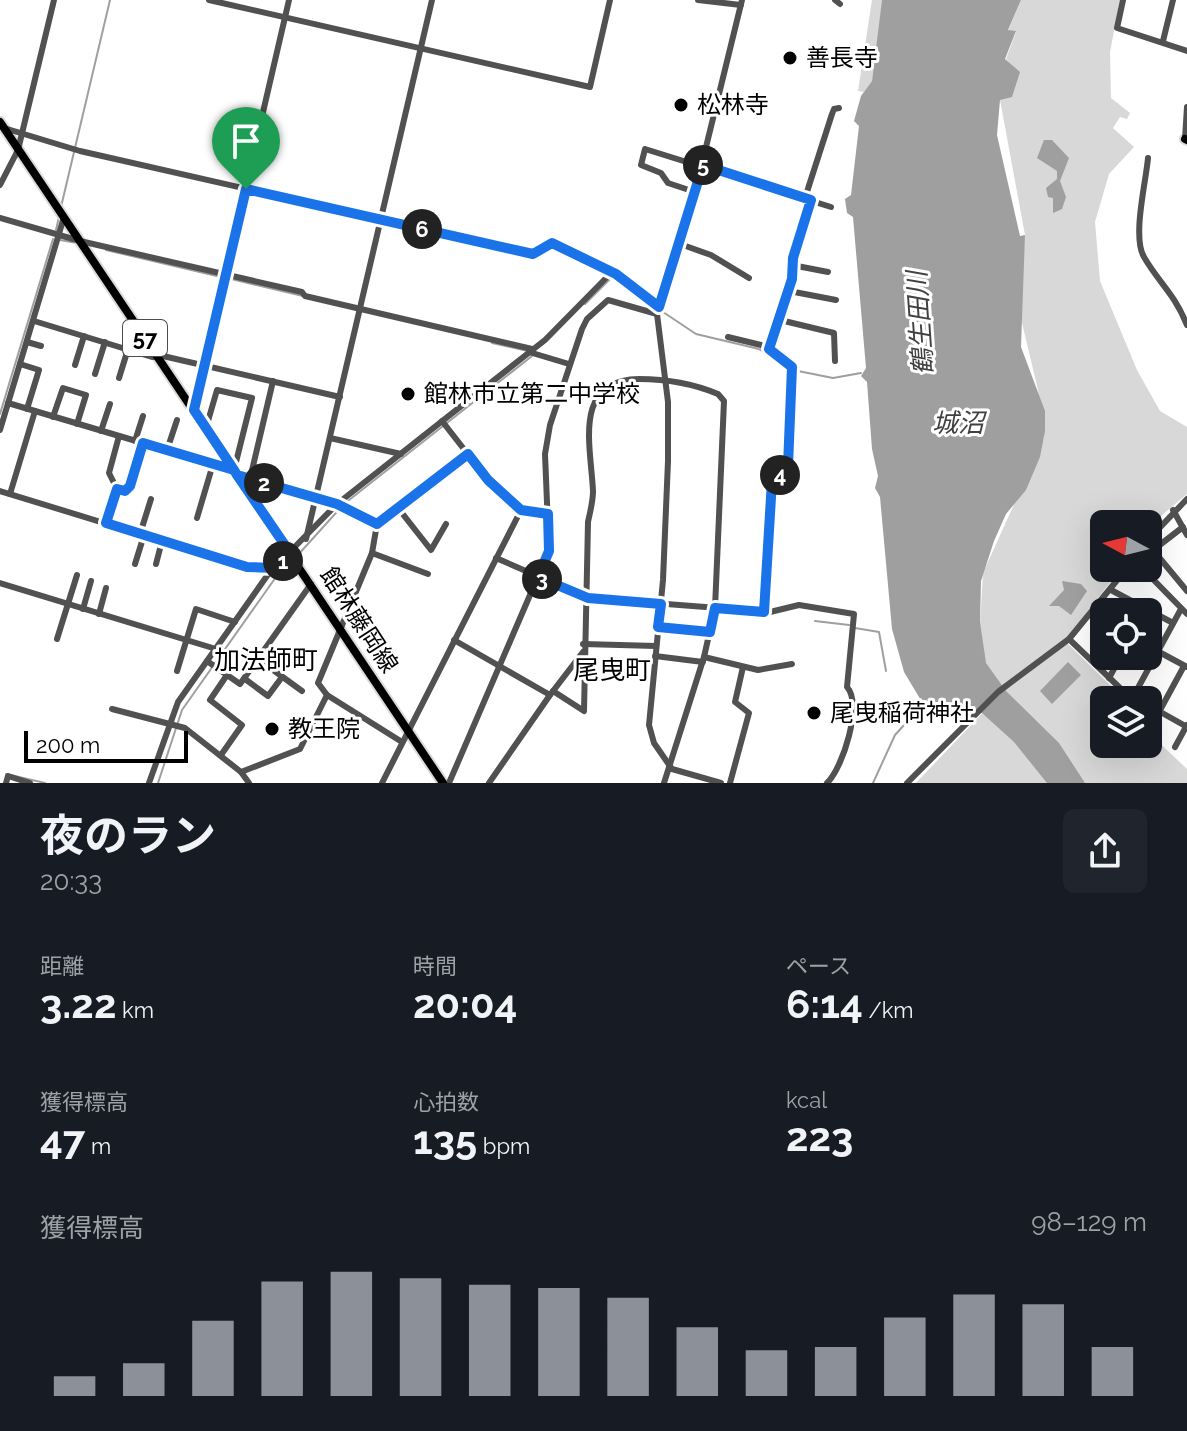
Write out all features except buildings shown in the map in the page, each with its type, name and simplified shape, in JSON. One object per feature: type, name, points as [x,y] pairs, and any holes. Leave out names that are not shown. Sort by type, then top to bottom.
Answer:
[{"type":"main road","name":"館林藤岡線","points":[[1,126],[443,783]]},
{"type":"street","points":[[0,185],[18,150],[54,0]]},
{"type":"street","points":[[209,0],[590,87],[610,0]]},
{"type":"street","points":[[194,410],[289,0]]},
{"type":"street","points":[[306,539],[432,0]]},
{"type":"street","points":[[698,0],[742,3],[703,165],[658,310],[668,461],[661,604],[649,730],[669,767],[721,783]]},
{"type":"street","points":[[1123,0],[1117,28],[1187,51]]},
{"type":"street","points":[[1163,41],[1173,0]]},
{"type":"street","points":[[1186,139],[1187,107]]},
{"type":"street","points":[[769,349],[789,291],[808,199],[832,114],[834,109],[839,108]]},
{"type":"street","points":[[1,126],[75,150],[533,254],[552,243],[616,274],[658,310]]},
{"type":"street","points":[[695,192],[668,183],[661,173],[641,165],[645,149],[831,207]]},
{"type":"street","points":[[1148,158],[1140,223],[1141,250],[1170,289],[1187,325]]},
{"type":"street","points":[[0,430],[64,217]]},
{"type":"street","points":[[0,218],[58,238],[226,274],[531,351],[569,364]]},
{"type":"street","points":[[680,244],[711,255],[724,266],[749,278]]},
{"type":"street","points":[[792,265],[828,272]]},
{"type":"street","points":[[149,783],[178,702],[275,568],[337,504],[531,351],[611,273]]},
{"type":"street","points":[[789,291],[836,300]]},
{"type":"street","points":[[449,783],[549,551],[547,439],[569,364],[587,319],[600,305],[616,300],[658,310]]},
{"type":"street","points":[[780,320],[834,333],[835,361]]},
{"type":"street","points":[[34,321],[128,349],[340,397]]},
{"type":"street","points":[[75,365],[84,336]]},
{"type":"street","points":[[728,337],[769,349],[792,370],[788,466],[772,481],[764,612]]},
{"type":"street","points":[[27,342],[41,346]]},
{"type":"street","points":[[95,374],[105,342]]},
{"type":"street","points":[[119,378],[128,349]]},
{"type":"street","points":[[20,364],[39,370],[27,409]]},
{"type":"street","points":[[454,640],[584,711],[588,522],[593,495],[589,439],[594,404],[602,390],[615,380],[665,380],[710,391],[724,401],[715,608],[704,660],[664,783]]},
{"type":"street","points":[[250,479],[273,381]]},
{"type":"street","points":[[53,417],[63,388],[74,391],[86,395],[77,424]]},
{"type":"street","points":[[206,428],[217,390],[252,398],[236,473]]},
{"type":"street","points":[[8,403],[337,504],[377,524]]},
{"type":"street","points":[[101,431],[110,404]]},
{"type":"street","points":[[10,494],[35,411]]},
{"type":"street","points":[[117,489],[125,491],[130,486],[143,416]]},
{"type":"street","points":[[167,450],[177,420]]},
{"type":"street","points":[[442,421],[488,480],[521,510],[548,514]]},
{"type":"street","points":[[106,523],[117,489],[109,473],[119,436]]},
{"type":"street","points":[[330,438],[401,454]]},
{"type":"street","points":[[402,742],[327,695],[318,683],[319,676],[372,553],[377,524],[468,454]]},
{"type":"street","points":[[197,518],[213,464]]},
{"type":"street","points":[[0,491],[247,567],[275,568]]},
{"type":"street","points":[[135,564],[151,499]]},
{"type":"street","points":[[1162,523],[1187,499]]},
{"type":"street","points":[[398,508],[431,550],[446,524]]},
{"type":"street","points":[[385,782],[402,742],[521,510]]},
{"type":"street","points":[[1173,510],[1187,535]]},
{"type":"street","points":[[1162,543],[1183,527]]},
{"type":"street","points":[[156,564],[162,541]]},
{"type":"street","points":[[372,553],[428,574]]},
{"type":"street","points":[[496,558],[588,598],[764,612],[799,605],[854,614],[847,687],[854,694],[855,708],[842,754],[827,783]]},
{"type":"street","points":[[1162,565],[1187,591]]},
{"type":"street","points":[[57,639],[77,575]]},
{"type":"street","points":[[83,609],[91,581]]},
{"type":"street","points":[[1104,598],[1117,582]]},
{"type":"street","points":[[1155,582],[1184,612],[1173,623],[1162,642]]},
{"type":"street","points":[[0,583],[216,649]]},
{"type":"street","points":[[207,661],[240,684],[311,584]]},
{"type":"street","points":[[99,614],[106,588]]},
{"type":"street","points":[[1111,590],[1173,623]]},
{"type":"street","points":[[177,671],[196,609],[235,622]]},
{"type":"street","points":[[907,783],[968,720],[1013,680],[1069,639],[1090,615]]},
{"type":"street","points":[[658,627],[710,632]]},
{"type":"street","points":[[1069,639],[1119,686]]},
{"type":"street","points":[[583,648],[656,646]]},
{"type":"street","points":[[489,783],[583,648]]},
{"type":"street","points":[[1162,654],[1186,666],[1162,707]]},
{"type":"street","points":[[655,656],[704,660],[758,670],[792,664]]},
{"type":"street","points":[[258,659],[302,691]]},
{"type":"street","points":[[730,783],[749,713],[735,702],[743,667]]},
{"type":"street","points":[[1109,678],[1113,670]]},
{"type":"street","points":[[221,755],[242,725],[210,700],[227,675]]},
{"type":"street","points":[[245,679],[268,696],[282,677]]},
{"type":"street","points":[[241,772],[300,749],[327,695]]},
{"type":"street","points":[[112,709],[185,728],[241,772],[249,783]]},
{"type":"street","points":[[1162,714],[1187,726],[1175,747]]},
{"type":"street","points":[[6,783],[8,776],[30,783]]},
{"type":"shaded area","points":[[872,0],[882,0],[882,11],[872,81],[864,92],[858,91]]},
{"type":"shaded area","points":[[1021,0],[1120,0],[1110,52],[1111,98],[1130,113],[1127,119],[1120,117],[1113,128],[1134,147],[1109,174],[1095,222],[1100,281],[1137,370],[1160,411],[1187,427],[1187,494],[1162,515],[1162,510],[1090,510],[1090,582],[1110,582],[1098,598],[1090,598],[1090,608],[1065,641],[1090,665],[1090,670],[1095,670],[1111,686],[1090,686],[1090,758],[1162,758],[1162,745],[1187,769],[1187,783],[916,783],[988,707],[980,624],[983,573],[1044,438],[1038,390],[1018,306],[1025,235],[1000,100],[1011,65],[1006,59],[1016,32],[1008,31]]},
{"type":"water","name":"城沼","points":[[882,0],[1021,0],[1008,30],[1016,31],[1005,59],[1020,72],[1012,97],[1000,100],[997,135],[1020,236],[1025,235],[1021,347],[1045,411],[1045,431],[1040,457],[1026,490],[1006,514],[994,541],[981,581],[980,622],[986,663],[1006,691],[1059,743],[1085,783],[1047,783],[1014,742],[982,713],[956,714],[922,702],[904,672],[892,629],[880,497],[875,488],[878,476],[872,449],[867,382],[861,376],[866,368],[853,217],[847,213],[845,199],[851,195],[859,126],[854,121],[861,96],[872,81]]},
{"type":"water","points":[[1044,140],[1052,140],[1069,158],[1060,181],[1066,197],[1062,209],[1053,213],[1053,198],[1048,197],[1046,188],[1057,179],[1057,171],[1037,158]]},
{"type":"water","points":[[1062,581],[1081,584],[1087,591],[1071,615],[1059,606],[1049,606],[1064,590]]},
{"type":"water","points":[[1068,662],[1081,675],[1052,704],[1040,691]]},
{"type":"waterway","points":[[61,207],[110,0]]},
{"type":"waterway","points":[[56,230],[59,217]]},
{"type":"waterway","points":[[0,414],[53,239]]},
{"type":"waterway","points":[[60,240],[77,243]]},
{"type":"waterway","points":[[106,250],[221,277]]},
{"type":"waterway","points":[[227,278],[303,296]]},
{"type":"waterway","points":[[585,304],[610,279],[616,278]]},
{"type":"waterway","points":[[630,290],[696,334],[759,349],[787,367]]},
{"type":"waterway","points":[[492,343],[528,351]]},
{"type":"waterway","points":[[297,556],[344,504],[532,356]]},
{"type":"waterway","points":[[793,370],[833,378],[861,373]]},
{"type":"waterway","points":[[158,783],[182,710],[276,577],[292,561]]},
{"type":"waterway","points":[[815,621],[849,625]]},
{"type":"waterway","points":[[855,628],[879,632],[886,671]]},
{"type":"waterway","points":[[873,783],[895,735],[914,714]]},
{"type":"waterway","points":[[6,774],[45,783]]},
{"type":"place","name":"善長寺","points":[[790,58]]},
{"type":"place","name":"松林寺","points":[[681,105]]},
{"type":"place","name":"館林市立第二中学校","points":[[408,394]]},
{"type":"place","name":"尾曳稲荷神社","points":[[814,713]]},
{"type":"place","name":"教王院","points":[[272,729]]},
{"type":"district","name":"加法師町","points":[[266,660]]},
{"type":"district","name":"尾曳町","points":[[612,670]]},
{"type":"route","points":[[246,189],[194,410],[234,470],[237,475],[291,554],[275,568],[267,565],[247,567],[106,523],[117,489],[125,491],[130,486],[143,443],[234,470],[237,475],[337,504],[377,524],[468,454],[488,480],[521,510],[548,514],[549,551],[538,577],[588,598],[661,604],[658,627],[710,632],[715,608],[764,612],[772,481],[788,466],[792,367],[769,349],[786,302],[793,258],[811,200],[703,165],[659,307],[616,274],[552,243],[533,254],[246,189]]},
{"type":"water label","name":"鶴生田川","points":[[920,323]]}]
